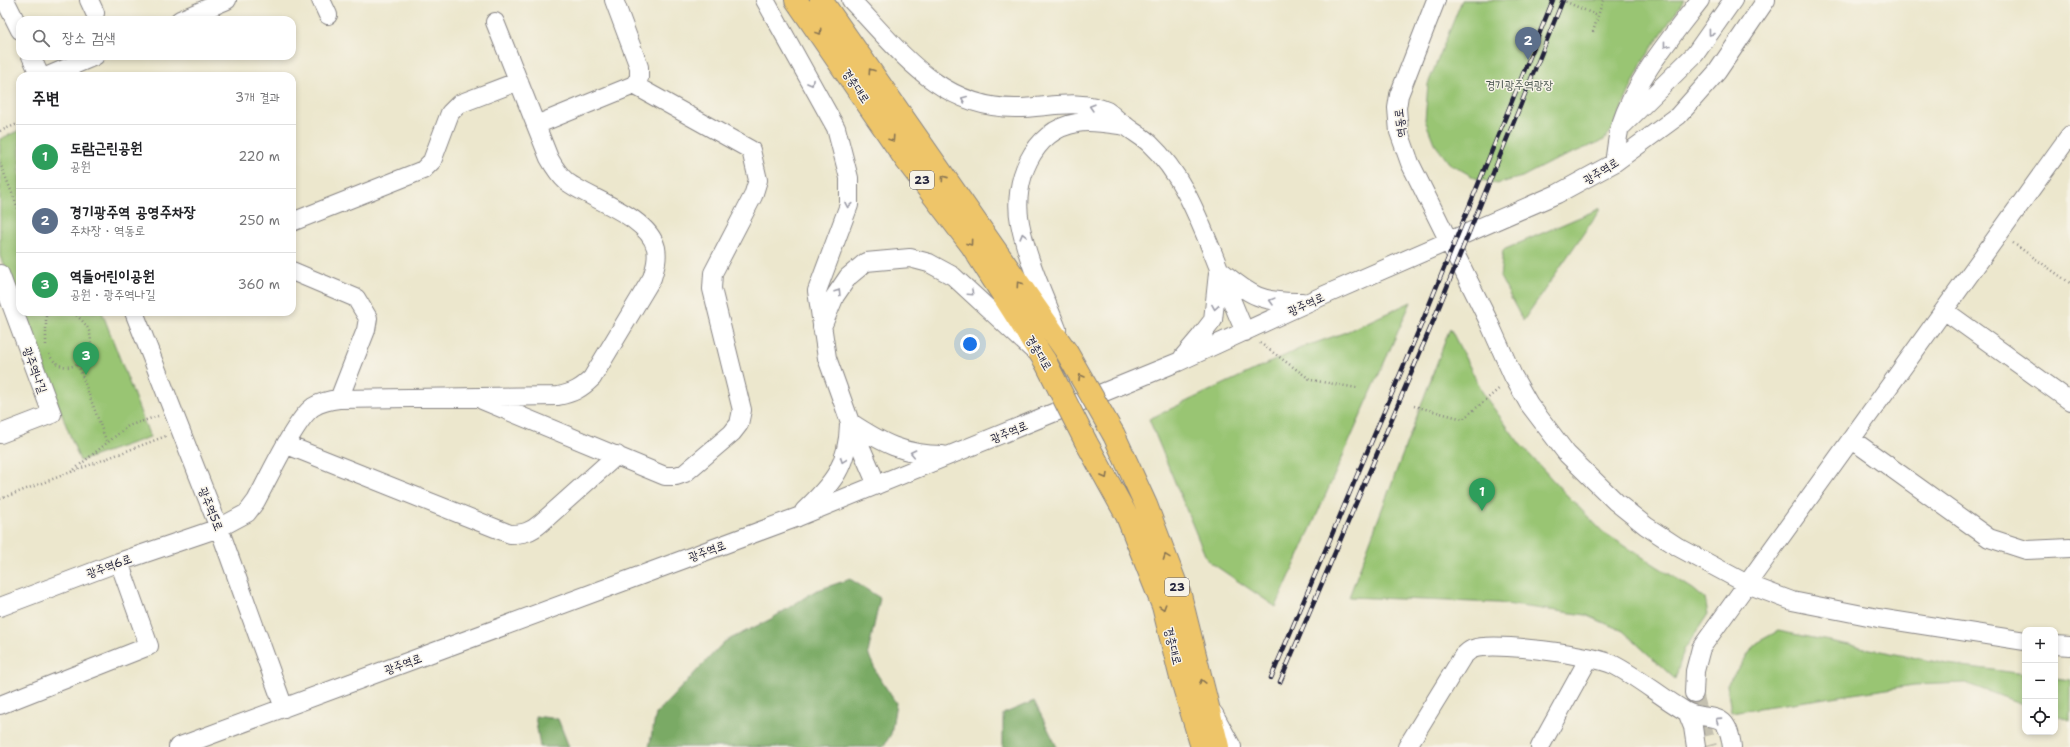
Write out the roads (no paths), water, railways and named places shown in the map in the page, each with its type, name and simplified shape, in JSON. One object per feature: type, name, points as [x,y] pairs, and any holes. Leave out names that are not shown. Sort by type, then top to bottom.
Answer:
[{"type":"main road","name":"경충대로","points":[[796,0],[906,160],[972,246],[1045,361],[1086,442],[1127,516],[1163,606],[1180,674],[1202,747]]},
{"type":"main road","name":"경충대로","points":[[821,0],[1066,351],[1114,435],[1146,505],[1180,595],[1218,747]]},
{"type":"street","points":[[5,0],[16,22]]},
{"type":"street","points":[[536,125],[634,85],[639,78],[639,67],[614,0]]},
{"type":"street","points":[[765,0],[836,128],[849,178],[849,205],[817,291],[827,358],[850,422],[877,485]]},
{"type":"street","points":[[851,0],[917,69],[940,87],[965,100],[993,108],[1062,105],[1085,106],[1107,112],[1150,144],[1169,166],[1186,192],[1245,332]]},
{"type":"street","name":"역동로","points":[[1436,0],[1399,95],[1399,132],[1410,163],[1487,318],[1513,376],[1529,404],[1567,454],[1616,502],[1646,526],[1678,547],[1747,584],[1792,601],[1878,618],[2022,640]]},
{"type":"street","points":[[1614,163],[1620,128],[1630,100],[1647,68],[1700,0]]},
{"type":"street","points":[[1620,128],[1696,54],[1733,0]]},
{"type":"street","name":"광주역로","points":[[178,747],[798,518],[1178,362],[1311,301],[1450,242],[1557,194],[1614,163],[1678,116],[1698,95],[1735,48],[1766,0]]},
{"type":"street","points":[[189,16],[219,2]]},
{"type":"street","name":"광주역6로","points":[[0,606],[119,562],[219,528],[247,513],[256,501],[302,418],[313,407],[325,401],[339,399],[558,396],[573,393],[582,388],[592,378],[652,278],[657,263],[656,248],[649,234],[637,223],[567,182],[557,172],[536,125],[495,22]]},
{"type":"street","points":[[33,60],[38,72]]},
{"type":"street","points":[[57,72],[86,60]]},
{"type":"street","points":[[296,220],[423,170],[432,161],[450,113],[459,104],[519,81]]},
{"type":"street","points":[[474,397],[617,455],[664,476],[676,476],[685,473],[732,433],[739,424],[742,410],[712,289],[713,274],[753,196],[758,180],[752,150],[634,85]]},
{"type":"street","points":[[1066,351],[1029,258],[1019,222],[1018,196],[1022,174],[1034,151],[1051,133],[1076,123],[1125,126]]},
{"type":"street","points":[[1694,692],[1695,672],[1701,648],[1945,311],[2070,135]]},
{"type":"street","points":[[822,328],[835,296],[848,277],[866,262],[910,258],[928,263],[953,276],[1045,361]]},
{"type":"street","points":[[1218,268],[1245,291],[1261,298],[1278,303],[1311,301]]},
{"type":"street","points":[[1178,362],[1213,320],[1218,268]]},
{"type":"street","points":[[296,273],[356,298],[368,318],[366,330],[339,399]]},
{"type":"street","name":"광주역나길","points":[[0,274],[52,414],[0,434]]},
{"type":"street","points":[[1945,311],[2070,401]]},
{"type":"street","name":"광주역5로","points":[[139,316],[172,411],[219,528],[284,708]]},
{"type":"street","points":[[850,422],[879,441],[902,451],[924,455],[952,455]]},
{"type":"street","points":[[798,518],[831,484],[841,465],[849,443],[850,422]]},
{"type":"street","points":[[1851,439],[1989,538],[2026,550],[2070,548]]},
{"type":"street","points":[[287,445],[510,534],[521,534],[532,530],[617,455]]},
{"type":"street","points":[[0,705],[149,646],[119,562]]},
{"type":"street","points":[[2058,644],[2070,646]]},
{"type":"street","points":[[1407,747],[1459,662],[1472,649],[1510,648],[1560,652],[1612,664],[1687,712],[1712,716],[1720,720],[1727,727],[1732,747]]},
{"type":"street","points":[[1540,747],[1589,658]]},
{"type":"street","points":[[1208,703],[1232,747]]},
{"type":"street","points":[[1687,712],[1693,727],[1696,747]]},
{"type":"tunnel","points":[[1694,693],[1708,747]]},
{"type":"railway","points":[[1271,678],[1421,325],[1553,0]]},
{"type":"railway","points":[[1280,682],[1430,329],[1563,0]]},
{"type":"place","name":"경기광주역 공영주차장","points":[[1528,60]]},
{"type":"place","name":"역들어린이공원","points":[[86,375]]},
{"type":"place","name":"도람근린공원","points":[[1482,511]]},
{"type":"park label","name":"경기광주역광장","points":[[1519,85]]}]
